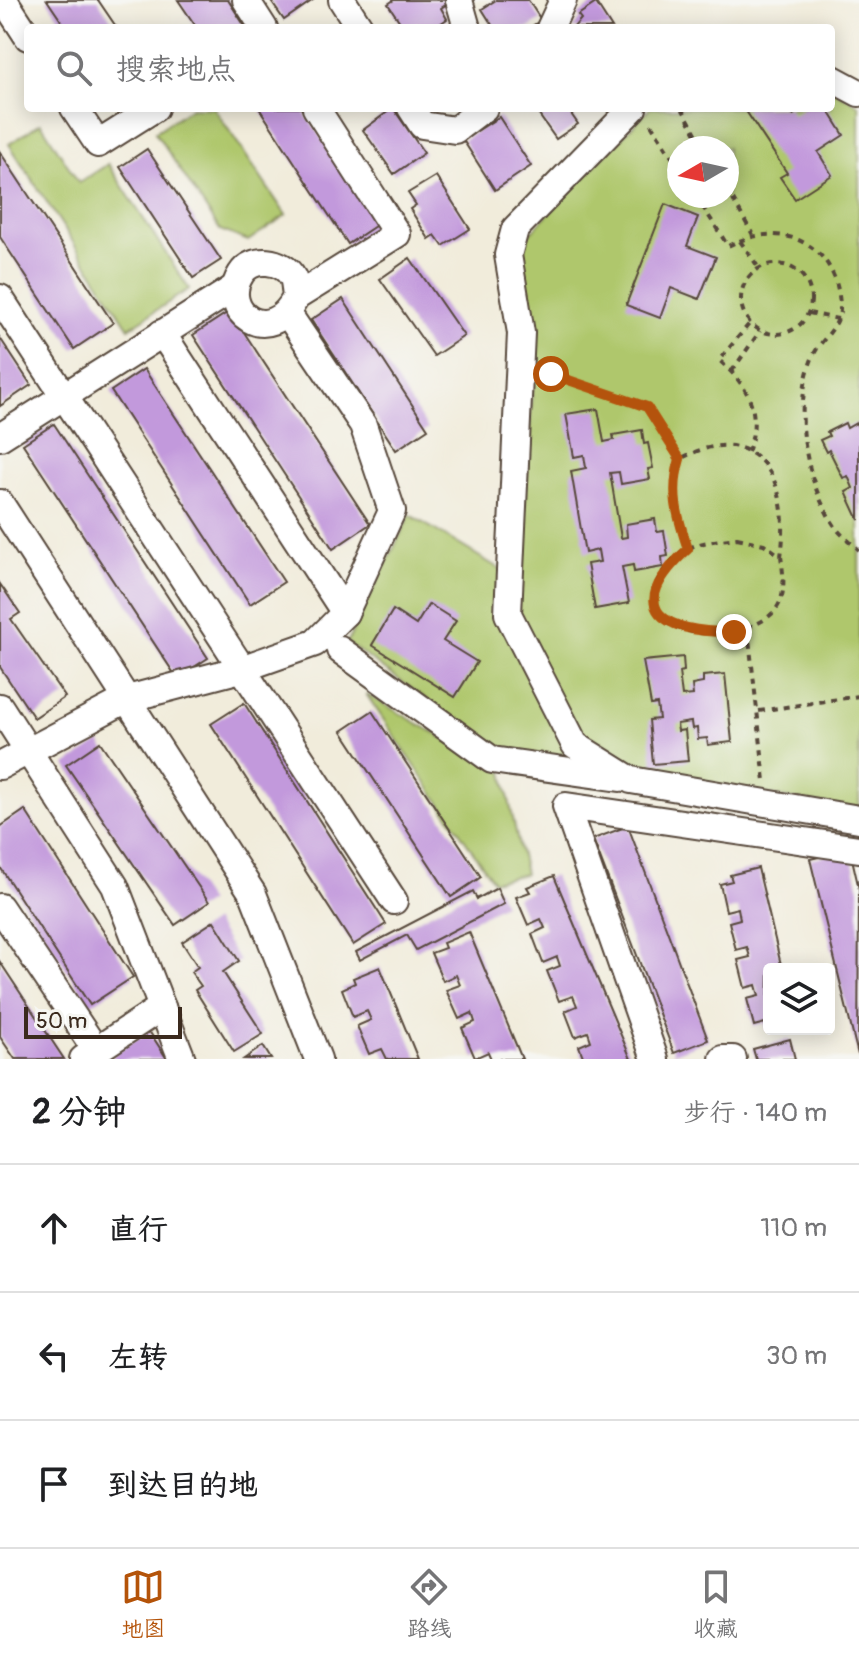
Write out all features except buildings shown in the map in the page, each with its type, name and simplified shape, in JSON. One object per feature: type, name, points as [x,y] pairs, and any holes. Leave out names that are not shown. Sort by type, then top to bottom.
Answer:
[{"type":"street","points":[[4,0],[24,31]]},
{"type":"street","points":[[246,0],[261,24]]},
{"type":"street","points":[[459,0],[466,24]]},
{"type":"street","points":[[552,24],[563,0]]},
{"type":"street","points":[[835,80],[859,93]]},
{"type":"street","points":[[77,112],[98,144],[149,112]]},
{"type":"street","points":[[0,766],[127,699],[241,669],[315,643],[345,613],[392,511],[363,425],[292,305],[293,277],[279,264],[259,261],[242,270],[234,288],[237,307],[251,321],[271,323],[292,305],[397,234],[319,112]]},
{"type":"street","points":[[414,112],[422,125],[455,130],[479,112]]},
{"type":"street","points":[[631,780],[575,745],[508,614],[521,333],[508,255],[515,229],[641,114]]},
{"type":"street","points":[[0,437],[234,288]]},
{"type":"street","points":[[0,298],[394,901]]},
{"type":"street","points":[[162,333],[345,613]]},
{"type":"street","points":[[0,503],[253,894],[318,1059]]},
{"type":"street","points":[[340,650],[492,760],[859,819]]},
{"type":"street","points":[[0,707],[115,886],[182,1059]]},
{"type":"street","points":[[655,1059],[566,806],[859,849]]},
{"type":"street","points":[[0,907],[90,1054],[162,1007]]},
{"type":"street","points":[[723,1059],[733,1059]]},
{"type":"path","points":[[684,112],[697,136]]},
{"type":"path","points":[[641,114],[667,151]]},
{"type":"path","points":[[704,208],[728,246],[753,235],[802,239],[816,249],[832,268],[841,309],[838,319],[813,357],[804,411],[806,440],[815,487],[837,529],[859,550]]},
{"type":"path","points":[[738,208],[753,235]]},
{"type":"path","points":[[740,240],[759,268]]},
{"type":"path","points":[[776,263],[798,271],[810,290],[809,313],[794,330],[771,335],[760,331],[750,323],[741,302],[746,280],[759,268],[776,263]]},
{"type":"path","points":[[809,313],[838,319]]},
{"type":"path","points":[[748,452],[757,428],[751,403],[732,371],[719,360],[750,323]]},
{"type":"path","points":[[732,371],[760,331]]},
{"type":"path","points":[[521,333],[551,374],[647,407],[680,459]]},
{"type":"path","points":[[688,549],[676,513],[673,484],[680,459],[700,448],[725,446],[748,452],[776,477],[784,510],[781,556],[783,593],[778,608],[765,621],[748,630],[700,631],[680,627],[659,613],[654,598],[655,586],[688,549],[737,538],[764,544],[781,556]]},
{"type":"path","points":[[748,630],[767,803]]},
{"type":"path","points":[[759,711],[859,696]]},
{"type":"green space","points":[[835,91],[859,105],[859,810],[497,749],[347,643],[410,515],[520,581],[533,382],[522,254],[527,236],[646,112],[835,112]]},
{"type":"green space","points":[[185,112],[217,112],[286,215],[248,241],[220,230],[155,132]]},
{"type":"green space","points":[[41,123],[79,183],[108,164],[189,289],[129,328],[9,144]]},
{"type":"green space","points":[[366,694],[503,772],[525,874],[493,881]]},
{"type":"route","points":[[551,374],[647,407],[680,459],[673,484],[676,513],[688,549],[669,566],[655,586],[654,598],[659,613],[680,627],[718,633],[734,632]]}]
